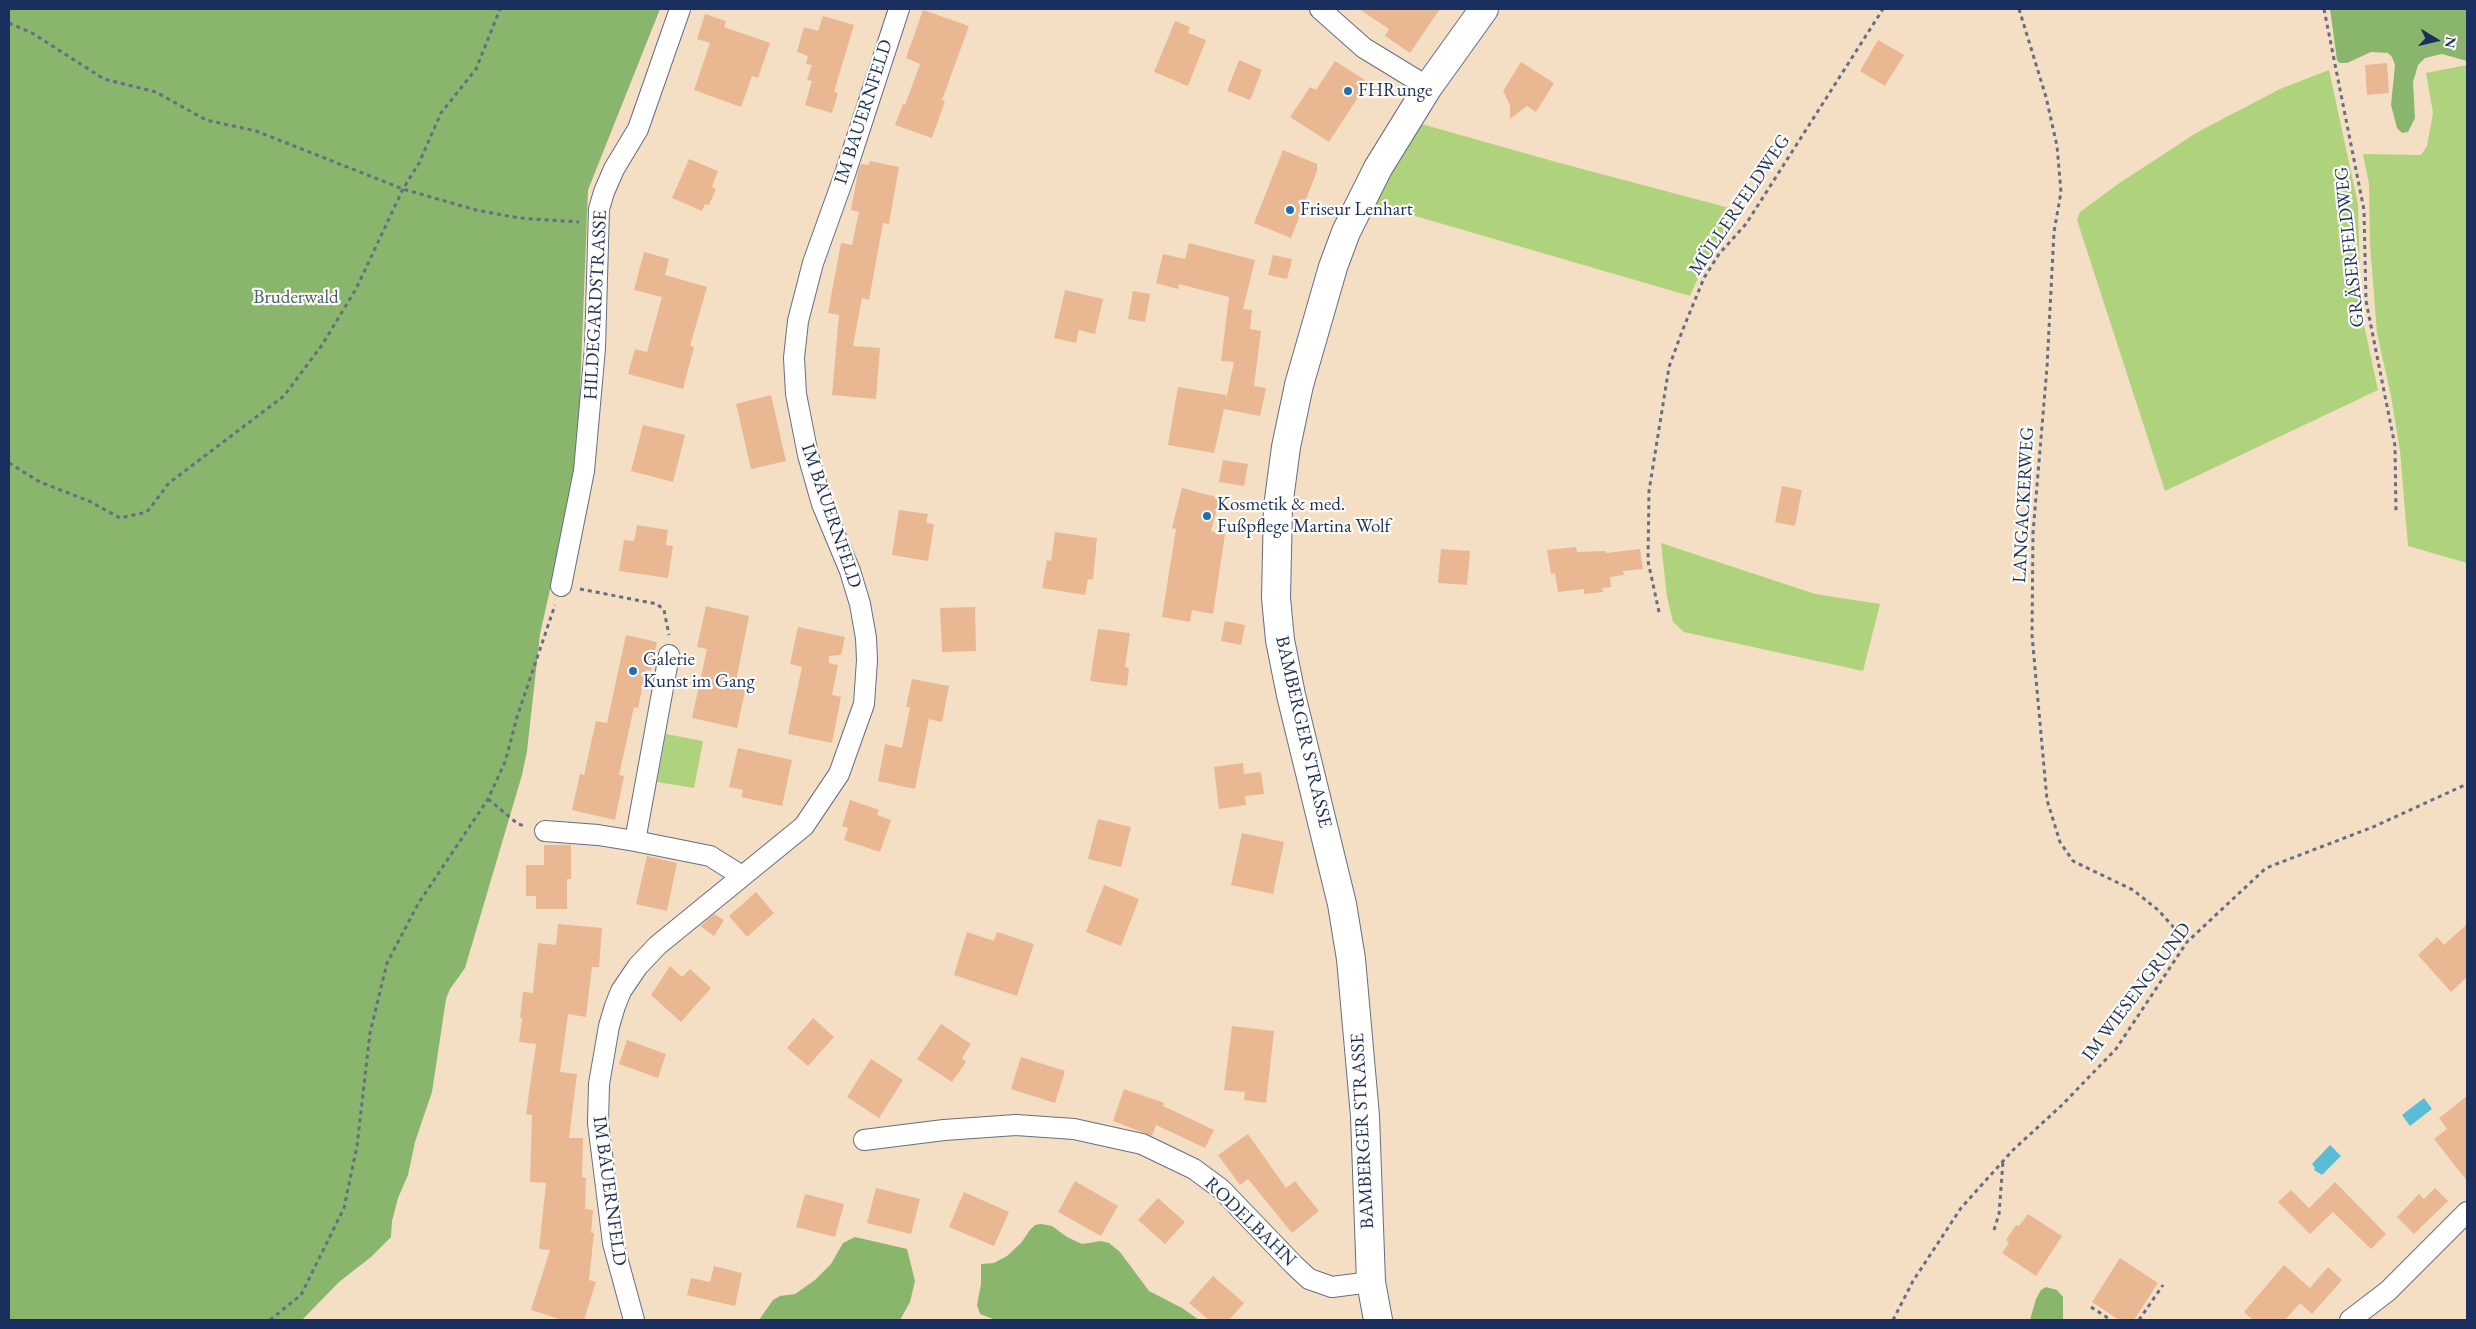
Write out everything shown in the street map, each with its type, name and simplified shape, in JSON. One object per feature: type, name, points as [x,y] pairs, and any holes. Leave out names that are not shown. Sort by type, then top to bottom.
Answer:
[{"type":"street","name":"HILDEGARDSTRASSE","points":[[561,586],[584,471],[595,348],[597,223],[604,192],[638,129],[680,9]]},
{"type":"street","name":"IM BAUERNFELD","points":[[634,1320],[613,1243],[598,1123],[599,1084],[609,1026],[621,991],[638,966],[658,945],[804,826],[839,774],[849,751],[864,704],[867,652],[860,604],[850,571],[822,504],[808,455],[796,394],[794,358],[798,321],[813,263],[846,171],[899,9]]},
{"type":"street","points":[[1320,9],[1364,48],[1428,87]]},
{"type":"street","name":"BAMBERGER STRASSE","points":[[1378,1320],[1371,1282],[1366,1116],[1351,959],[1340,895],[1290,695],[1280,640],[1276,561],[1278,507],[1286,447],[1299,384],[1333,266],[1346,232],[1378,168],[1428,87],[1484,9]]},
{"type":"street","points":[[635,841],[669,655]]},
{"type":"street","points":[[546,831],[598,835],[710,856],[742,876]]},
{"type":"street","name":"RODELBAHN","points":[[864,1140],[944,1130],[1016,1125],[1074,1129],[1142,1144],[1194,1169],[1221,1189],[1294,1266],[1310,1279],[1332,1287],[1371,1282]]},
{"type":"street","points":[[2350,1320],[2388,1291],[2467,1212]]},
{"type":"path","points":[[9,463],[40,482],[89,501],[120,518],[147,512],[169,483],[284,396],[322,345],[356,289],[403,189],[419,162],[441,112],[476,69],[500,9]]},
{"type":"path","name":"MÜLLERFELDWEG","points":[[1659,612],[1648,561],[1649,491],[1669,367],[1682,329],[1704,278],[1720,254],[1746,224],[1883,9]]},
{"type":"path","name":"LANGACKERWEG","points":[[2019,9],[2057,146],[2062,192],[2054,232],[2047,367],[2034,534],[2032,634],[2046,800],[2060,842],[2073,861],[2133,890],[2158,910],[2187,942]]},
{"type":"path","name":"GRÄSERFELDWEG","points":[[2324,9],[2364,210],[2366,301],[2395,446],[2396,512]]},
{"type":"path","points":[[9,23],[32,33],[104,79],[156,92],[206,120],[256,131],[403,189],[476,210],[519,218],[597,223]]},
{"type":"path","points":[[270,1320],[300,1295],[344,1208],[356,1146],[370,1033],[387,963],[418,904],[488,798],[505,762],[517,717],[561,586],[657,604],[664,610],[668,625],[669,655]]},
{"type":"path","name":"IM WIESENGRUND","points":[[1893,1320],[1912,1281],[1960,1208],[2004,1161],[2116,1049],[2187,942],[2266,868],[2373,828],[2467,784]]},
{"type":"path","points":[[488,798],[518,824],[546,831]]},
{"type":"path","points":[[1994,1230],[1999,1214],[2004,1161]]},
{"type":"path","points":[[2139,1320],[2162,1285]]},
{"type":"path","points":[[2090,1307],[2111,1320]]},
{"type":"green space","name":"Bruderwald","points":[[9,9],[660,9],[588,190],[577,469],[540,634],[527,751],[522,775],[465,968],[450,989],[446,999],[432,1092],[415,1142],[408,1175],[398,1198],[392,1221],[391,1237],[371,1257],[339,1282],[302,1320],[9,1320]]},
{"type":"green space","points":[[2330,9],[2467,9],[2467,61],[2442,54],[2425,58],[2418,65],[2413,82],[2415,118],[2408,132],[2402,133],[2397,128],[2391,105],[2395,65],[2392,57],[2388,53],[2371,52],[2347,63],[2340,63],[2337,60]]},
{"type":"green space","points":[[2467,65],[2467,563],[2408,546],[2400,451],[2391,396],[2377,333],[2370,244],[2369,184],[2363,154],[2421,155],[2427,146],[2433,113],[2426,73]]},
{"type":"green space","points":[[2329,70],[2358,204],[2361,311],[2378,390],[2165,491],[2077,220],[2080,212],[2118,184],[2196,133],[2280,89]]},
{"type":"green space","points":[[1418,123],[1737,210],[1704,264],[1690,296],[1374,204]]},
{"type":"green space","points":[[1661,543],[1815,594],[1880,604],[1863,671],[1684,632],[1673,622],[1667,597]]},
{"type":"green space","points":[[666,734],[703,741],[694,788],[657,782]]},
{"type":"green space","points":[[1035,1225],[1052,1226],[1067,1237],[1082,1244],[1101,1241],[1109,1243],[1120,1252],[1149,1291],[1182,1308],[1199,1320],[996,1320],[980,1314],[977,1305],[981,1284],[981,1264],[994,1263],[1007,1256],[1021,1243]]},
{"type":"green space","points":[[855,1237],[907,1249],[915,1281],[910,1302],[900,1320],[759,1320],[773,1300],[780,1296],[795,1294],[815,1280],[831,1264],[843,1243]]},
{"type":"green space","points":[[2046,1287],[2057,1290],[2063,1297],[2063,1320],[2030,1320],[2036,1299],[2041,1290]]},
{"type":"water","points":[[2424,1098],[2432,1109],[2410,1126],[2402,1115]]},
{"type":"water","points":[[2330,1145],[2341,1156],[2322,1175],[2314,1170],[2315,1168],[2312,1164]]},
{"type":"building","points":[[1359,9],[1440,9],[1410,53],[1385,36],[1389,29]]},
{"type":"building","points":[[923,10],[969,26],[942,100],[945,101],[932,138],[895,125],[903,104],[905,105],[920,64],[906,58]]},
{"type":"building","points":[[705,14],[726,21],[724,27],[770,43],[758,78],[752,76],[741,107],[694,90],[710,43],[697,39]]},
{"type":"building","points":[[823,16],[854,25],[834,92],[838,93],[832,113],[805,105],[812,81],[807,80],[812,65],[806,64],[808,56],[797,52],[804,27],[818,31]]},
{"type":"building","points":[[1175,21],[1190,27],[1188,33],[1206,40],[1188,86],[1154,72]]},
{"type":"building","points":[[1878,40],[1904,55],[1885,86],[1860,71]]},
{"type":"building","points":[[1239,60],[1262,70],[1250,100],[1227,91]]},
{"type":"building","points":[[1335,61],[1368,82],[1329,142],[1290,117],[1310,87],[1316,90]]},
{"type":"building","points":[[1521,62],[1554,83],[1536,112],[1527,106],[1510,119],[1510,105],[1503,91]]},
{"type":"building","points":[[2387,63],[2389,93],[2367,95],[2365,65]]},
{"type":"building","points":[[1283,150],[1317,164],[1317,171],[1291,238],[1254,223]]},
{"type":"building","points":[[689,159],[718,171],[712,187],[716,189],[709,205],[705,204],[702,211],[672,198]]},
{"type":"building","points":[[870,161],[899,167],[889,224],[883,223],[869,300],[862,298],[853,346],[880,348],[876,399],[832,395],[839,315],[828,313],[841,243],[852,245],[859,212],[851,210],[858,172],[861,164],[869,165]]},
{"type":"building","points":[[1189,243],[1255,260],[1243,309],[1252,310],[1250,329],[1261,331],[1254,386],[1266,388],[1260,416],[1224,409],[1214,453],[1168,445],[1178,387],[1226,395],[1226,400],[1234,362],[1221,361],[1229,297],[1179,284],[1178,289],[1156,283],[1163,254],[1185,259]]},
{"type":"building","points":[[644,252],[669,259],[665,275],[707,287],[690,346],[694,347],[683,389],[628,374],[635,349],[647,352],[662,297],[634,290]]},
{"type":"building","points":[[1273,255],[1292,259],[1287,279],[1268,275]]},
{"type":"building","points":[[1065,290],[1103,299],[1095,334],[1079,330],[1076,343],[1054,338]]},
{"type":"building","points":[[1133,291],[1150,294],[1145,322],[1128,319]]},
{"type":"building","points":[[771,395],[786,461],[751,469],[736,404]]},
{"type":"building","points":[[643,425],[685,435],[673,482],[631,471]]},
{"type":"building","points":[[1223,460],[1248,464],[1244,486],[1219,482]]},
{"type":"building","points":[[1782,486],[1802,490],[1795,526],[1775,522]]},
{"type":"building","points":[[1182,488],[1220,498],[1211,531],[1225,534],[1213,614],[1192,610],[1190,622],[1162,617],[1176,529],[1172,528]]},
{"type":"building","points":[[899,510],[928,514],[926,523],[934,524],[928,561],[892,555]]},
{"type":"building","points":[[637,525],[668,530],[666,545],[673,546],[668,578],[619,571],[624,540],[634,541]]},
{"type":"building","points":[[1055,532],[1097,538],[1093,580],[1088,579],[1085,595],[1042,588],[1047,560],[1051,561]]},
{"type":"building","points":[[1576,547],[1577,552],[1605,551],[1606,553],[1640,549],[1643,569],[1623,571],[1624,575],[1610,577],[1611,587],[1602,588],[1603,592],[1584,594],[1584,589],[1558,592],[1555,573],[1551,574],[1547,550]]},
{"type":"building","points":[[1441,549],[1470,551],[1467,585],[1438,583]]},
{"type":"building","points":[[706,606],[749,616],[737,676],[748,678],[737,728],[692,718],[707,649],[697,647]]},
{"type":"building","points":[[975,607],[976,651],[942,652],[940,608]]},
{"type":"building","points":[[1225,621],[1245,625],[1241,645],[1221,641]]},
{"type":"building","points":[[798,627],[845,637],[841,655],[829,656],[829,663],[838,665],[832,695],[841,697],[832,743],[788,734],[802,667],[790,664]]},
{"type":"building","points":[[1098,629],[1130,633],[1125,667],[1129,668],[1127,686],[1090,681]]},
{"type":"building","points":[[626,635],[657,642],[651,671],[646,670],[638,708],[634,707],[619,775],[624,776],[615,820],[572,810],[580,774],[584,775],[596,721],[607,723]]},
{"type":"building","points":[[912,679],[949,686],[942,722],[929,719],[915,789],[878,781],[885,744],[902,748],[910,707],[906,707]]},
{"type":"building","points":[[738,748],[792,760],[782,806],[741,797],[743,790],[729,787]]},
{"type":"building","points":[[1243,763],[1244,774],[1261,772],[1264,794],[1245,796],[1246,805],[1219,809],[1214,767]]},
{"type":"building","points":[[850,800],[879,810],[877,815],[891,820],[880,852],[844,840],[848,828],[842,826]]},
{"type":"building","points":[[1098,819],[1131,827],[1121,867],[1088,859]]},
{"type":"building","points":[[1242,833],[1284,842],[1273,894],[1231,885]]},
{"type":"building","points":[[544,845],[571,845],[571,879],[567,879],[567,909],[536,909],[536,896],[526,896],[526,865],[544,865]]},
{"type":"building","points":[[647,856],[677,863],[667,911],[636,904]]},
{"type":"building","points":[[1104,885],[1139,899],[1121,946],[1086,932]]},
{"type":"building","points":[[756,892],[774,913],[747,937],[729,916]]},
{"type":"building","points":[[714,914],[724,920],[714,936],[700,926]]},
{"type":"building","points":[[558,924],[602,928],[599,967],[592,967],[586,1017],[568,1014],[560,1072],[577,1074],[569,1138],[583,1138],[582,1177],[586,1178],[585,1209],[593,1210],[591,1233],[594,1233],[589,1280],[596,1282],[584,1320],[562,1320],[531,1310],[550,1250],[539,1249],[546,1183],[530,1182],[532,1115],[526,1114],[536,1044],[519,1042],[522,1018],[520,1018],[523,992],[533,993],[538,943],[556,945]]},
{"type":"building","points":[[2467,924],[2467,977],[2451,992],[2418,955],[2437,937],[2444,945]]},
{"type":"building","points":[[967,932],[994,941],[997,932],[1034,944],[1017,996],[954,975]]},
{"type":"building","points":[[670,966],[682,977],[690,969],[711,988],[681,1022],[651,995]]},
{"type":"building","points":[[813,1018],[834,1037],[808,1066],[787,1048]]},
{"type":"building","points":[[941,1024],[971,1044],[962,1058],[966,1062],[952,1082],[917,1059]]},
{"type":"building","points":[[1232,1026],[1274,1031],[1266,1103],[1244,1100],[1245,1092],[1224,1090]]},
{"type":"building","points":[[627,1040],[666,1054],[658,1078],[619,1064]]},
{"type":"building","points":[[1021,1057],[1065,1071],[1055,1103],[1011,1089]]},
{"type":"building","points":[[871,1059],[903,1080],[879,1118],[847,1097]]},
{"type":"building","points":[[1124,1089],[1164,1103],[1163,1106],[1214,1130],[1205,1148],[1156,1125],[1152,1136],[1113,1121]]},
{"type":"building","points":[[2467,1096],[2467,1181],[2434,1139],[2447,1129],[2439,1118]]},
{"type":"building","points":[[1248,1134],[1286,1188],[1295,1181],[1319,1211],[1292,1233],[1248,1179],[1240,1185],[1218,1155]]},
{"type":"building","points":[[1075,1181],[1118,1206],[1101,1236],[1058,1212]]},
{"type":"building","points":[[2335,1182],[2386,1234],[2371,1249],[2333,1212],[2310,1234],[2278,1202],[2291,1190],[2309,1208]]},
{"type":"building","points":[[876,1188],[920,1199],[911,1234],[867,1223]]},
{"type":"building","points":[[2435,1188],[2448,1201],[2414,1234],[2397,1217],[2419,1194],[2424,1199]]},
{"type":"building","points":[[964,1192],[1009,1212],[994,1246],[949,1227]]},
{"type":"building","points":[[805,1194],[844,1204],[835,1237],[796,1227]]},
{"type":"building","points":[[1158,1198],[1185,1222],[1165,1244],[1138,1220]]},
{"type":"building","points":[[2028,1214],[2062,1236],[2036,1276],[2002,1253],[2009,1243],[2006,1240],[2016,1225],[2019,1226]]},
{"type":"building","points":[[2120,1258],[2158,1283],[2134,1320],[2119,1320],[2092,1302]]},
{"type":"building","points":[[2284,1265],[2310,1288],[2328,1267],[2342,1280],[2312,1314],[2300,1303],[2285,1320],[2253,1320],[2244,1312]]},
{"type":"building","points":[[714,1266],[742,1273],[735,1306],[687,1295],[691,1278],[710,1282]]},
{"type":"building","points":[[1213,1276],[1244,1303],[1229,1320],[1209,1320],[1189,1303]]},
{"type":"place","name":"FHRunge","points":[[1348,91]]},
{"type":"place","name":"Friseur Lenhart","points":[[1290,210]]},
{"type":"place","name":"Kosmetik & med. Fußpflege Martina Wolf","points":[[1207,516]]},
{"type":"place","name":"Galerie Kunst im Gang","points":[[633,671]]}]
